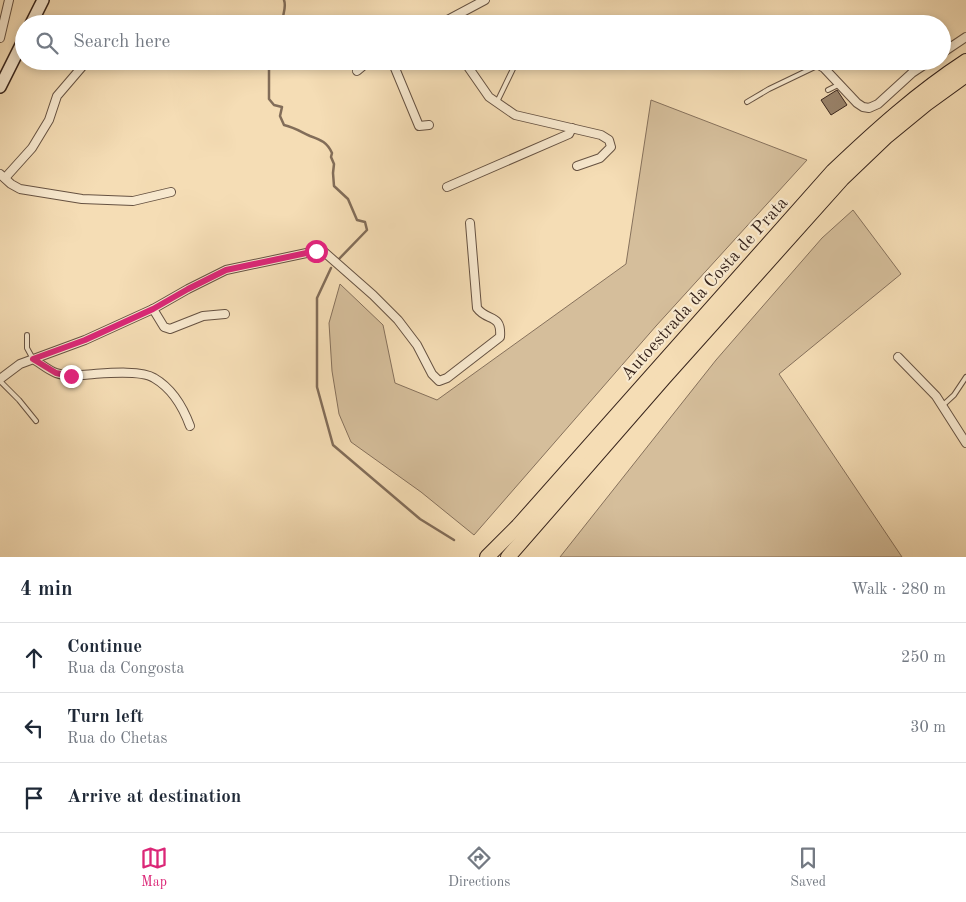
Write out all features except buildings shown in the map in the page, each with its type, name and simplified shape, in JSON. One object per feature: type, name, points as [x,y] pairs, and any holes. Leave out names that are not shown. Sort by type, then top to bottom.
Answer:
[{"type":"highway","name":"Autoestrada da Costa de Prata","points":[[487,557],[518,526],[833,171],[919,94],[966,61]]},
{"type":"highway","name":"Autoestrada da Costa de Prata","points":[[508,557],[664,378],[842,179],[887,136],[966,75]]},
{"type":"street","points":[[0,38],[8,0]]},
{"type":"street","points":[[36,15],[43,0]]},
{"type":"street","points":[[457,15],[485,0]]},
{"type":"street","points":[[951,47],[966,37]]},
{"type":"street","points":[[0,87],[15,57]]},
{"type":"street","points":[[80,70],[57,96],[49,120],[32,148],[3,176],[20,189],[82,199],[133,201],[171,192]]},
{"type":"street","points":[[396,70],[420,126],[429,125]]},
{"type":"street","points":[[470,70],[489,97],[516,115],[601,135],[609,140],[611,147],[600,158],[577,166]]},
{"type":"street","points":[[826,70],[857,103],[869,108],[878,104],[916,70]]},
{"type":"street","points":[[448,187],[569,134],[572,128]]},
{"type":"street","points":[[0,380],[20,364],[85,340],[153,309],[226,270],[322,251],[373,295],[398,320],[417,345],[432,374],[439,381],[447,378],[500,337],[501,327],[497,321],[481,313],[478,308],[470,223]]},
{"type":"street","points":[[153,309],[164,327],[170,329],[203,316],[225,314]]},
{"type":"street","points":[[898,357],[936,396],[966,443]]},
{"type":"street","points":[[33,359],[56,373],[71,376],[123,373],[143,374],[154,377],[178,401],[190,426]]},
{"type":"lane","points":[[497,102],[513,70]]},
{"type":"lane","points":[[747,102],[803,70]]},
{"type":"lane","points":[[828,90],[840,84]]},
{"type":"lane","points":[[27,335],[27,348],[33,359]]},
{"type":"lane","points":[[942,407],[954,395],[966,377]]},
{"type":"lane","points":[[0,380],[36,421]]},
{"type":"shaded area","points":[[651,100],[807,160],[656,326],[474,535],[421,492],[351,442],[339,414],[332,371],[329,323],[340,284],[383,325],[395,383],[437,400],[626,264]]},
{"type":"shaded area","points":[[853,210],[901,274],[779,374],[902,557],[560,557],[716,360],[822,238]]},
{"type":"waterway","points":[[284,0],[284,15]]},
{"type":"waterway","points":[[269,70],[269,99],[274,105],[282,107],[280,116],[284,125],[320,140],[328,146],[332,153],[331,157],[334,164],[334,186],[348,199],[357,220],[365,222],[367,230],[338,260]]},
{"type":"waterway","points":[[331,268],[317,298],[317,387],[333,445],[420,519],[454,540]]},
{"type":"route","points":[[71,376],[56,373],[33,359],[85,340],[153,309],[226,270],[316,251]]}]
